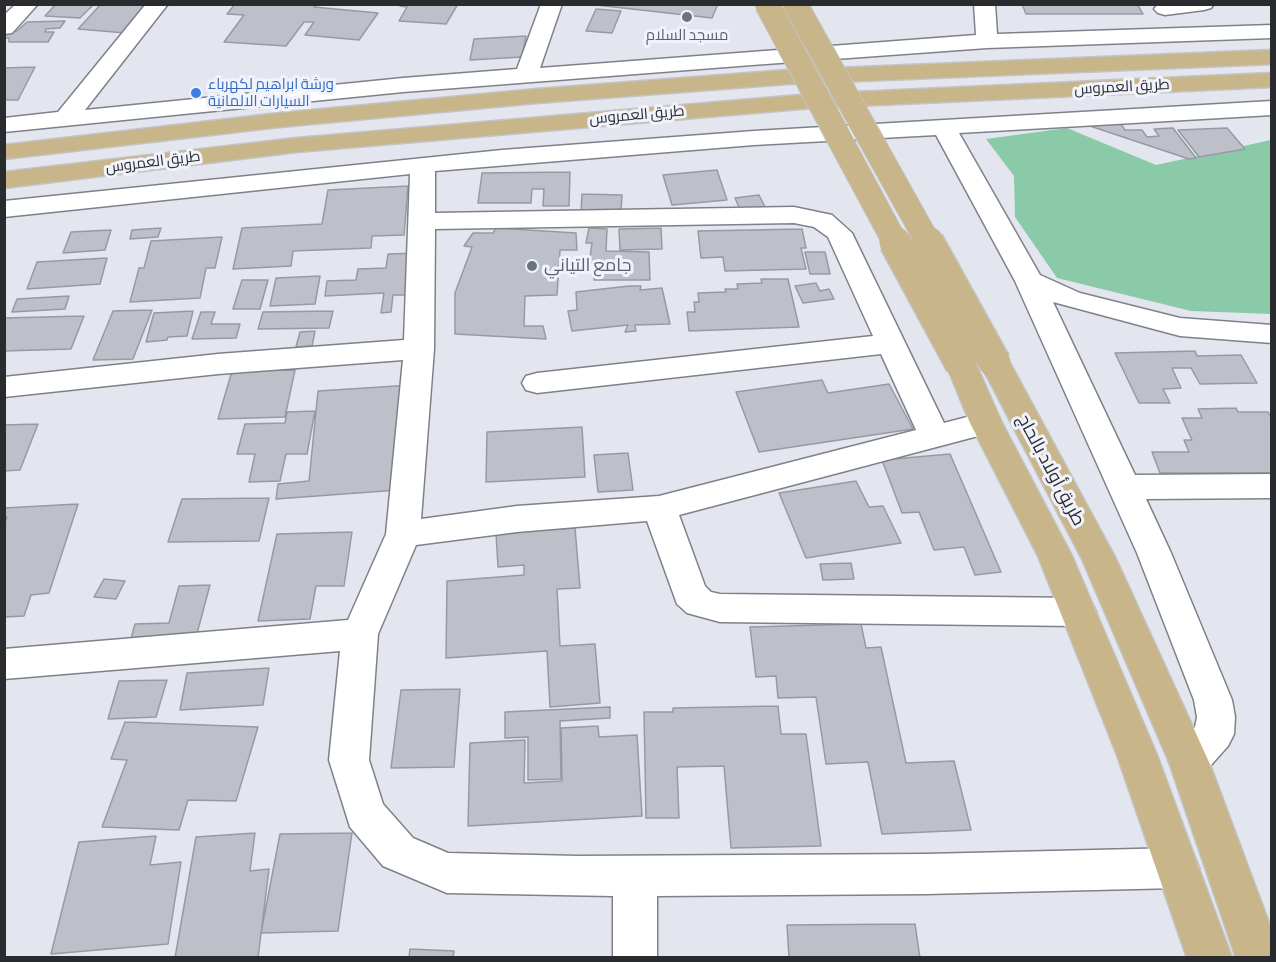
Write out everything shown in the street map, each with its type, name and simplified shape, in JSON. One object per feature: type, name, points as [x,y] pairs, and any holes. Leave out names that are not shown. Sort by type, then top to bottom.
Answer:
[{"type":"main road","name":"طريق أولاد بالحاج","points":[[767,4],[978,364],[1099,559],[1189,762],[1259,957]]},
{"type":"main road","name":"طريق أولاد بالحاج","points":[[795,4],[978,364],[986,423],[1055,556],[1137,755],[1210,957]]},
{"type":"main road","name":"طريق العمروس","points":[[4,152],[280,120],[537,96],[788,77],[1272,57]]},
{"type":"main road","name":"طريق العمروس","points":[[4,180],[297,145],[777,104],[1272,80]]},
{"type":"street","points":[[4,28],[28,4]]},
{"type":"street","points":[[65,119],[158,4]]},
{"type":"street","points":[[526,75],[552,4]]},
{"type":"street","points":[[984,4],[987,41]]},
{"type":"street","points":[[1180,34],[1164,7],[1204,4]]},
{"type":"street","points":[[4,125],[526,75],[987,41],[1272,31]]},
{"type":"street","points":[[4,208],[423,164],[754,138],[1272,108]]},
{"type":"street","points":[[942,126],[1029,281],[1154,553],[1212,700],[1216,717],[1214,734],[1189,762]]},
{"type":"street","points":[[423,164],[420,349],[403,534],[360,634],[349,760],[364,814],[398,852],[447,873],[635,876],[926,874],[1178,868]]},
{"type":"street","points":[[422,222],[794,215],[823,221],[839,233],[935,436]]},
{"type":"street","points":[[1029,281],[1070,299],[1180,327],[1272,334]]},
{"type":"street","points":[[537,383],[891,343]]},
{"type":"street","points":[[4,387],[218,364],[420,349]]},
{"type":"street","points":[[403,534],[517,519],[659,508],[986,423]]},
{"type":"street","points":[[1123,487],[1272,486]]},
{"type":"street","points":[[659,508],[690,594],[700,603],[720,608],[1078,612]]},
{"type":"street","points":[[4,664],[360,634]]},
{"type":"street","points":[[635,876],[635,957]]},
{"type":"green space","points":[[1067,128],[1156,165],[1271,140],[1271,314],[1191,311],[1057,278],[1015,217],[1014,176],[986,139]]},
{"type":"building","points":[[56,4],[94,4],[80,18],[45,16]]},
{"type":"building","points":[[101,4],[150,4],[126,33],[78,29]]},
{"type":"building","points":[[235,4],[316,4],[314,7],[378,13],[359,40],[305,35],[314,22],[304,22],[286,46],[224,42],[244,15],[227,14]]},
{"type":"building","points":[[401,4],[458,4],[446,24],[399,21],[407,7],[400,6]]},
{"type":"building","points":[[587,4],[718,4],[712,18]]},
{"type":"building","points":[[1022,4],[1137,4],[1143,14],[1026,14]]},
{"type":"building","points":[[596,9],[621,11],[612,33],[586,31]]},
{"type":"building","points":[[65,21],[60,28],[46,29],[45,32],[54,32],[48,42],[9,42],[9,38],[4,38],[7,32],[17,31],[27,22]]},
{"type":"building","points":[[526,36],[522,57],[470,60],[474,39]]},
{"type":"building","points":[[35,67],[18,100],[4,100],[4,68]]},
{"type":"building","points":[[1119,121],[1125,130],[1142,130],[1147,137],[1159,136],[1154,129],[1173,128],[1196,158],[1189,159],[1090,126],[1088,122]]},
{"type":"building","points":[[1227,128],[1245,149],[1199,157],[1178,130]]},
{"type":"building","points":[[717,170],[727,200],[672,205],[663,175]]},
{"type":"building","points":[[570,172],[569,206],[543,206],[544,189],[532,189],[531,203],[478,203],[482,173]]},
{"type":"building","points":[[408,186],[404,235],[372,236],[371,248],[293,251],[291,266],[233,269],[242,228],[322,224],[328,190]]},
{"type":"building","points":[[582,194],[622,195],[621,211],[581,212]]},
{"type":"building","points":[[759,195],[767,211],[742,214],[735,198]]},
{"type":"building","points":[[161,228],[158,237],[130,239],[132,230]]},
{"type":"building","points":[[496,228],[576,233],[577,250],[560,250],[557,295],[525,296],[524,326],[543,326],[546,339],[455,334],[455,293],[472,247],[464,246],[473,233],[493,233]]},
{"type":"building","points":[[589,228],[607,229],[606,251],[649,252],[650,280],[594,280],[594,263],[589,264],[592,243],[586,243]]},
{"type":"building","points":[[661,228],[662,249],[620,250],[619,229]]},
{"type":"building","points":[[802,229],[806,248],[801,248],[806,269],[725,271],[723,257],[701,258],[698,231]]},
{"type":"building","points":[[111,230],[105,250],[63,253],[71,232]]},
{"type":"building","points":[[222,237],[215,268],[206,268],[200,298],[130,302],[139,268],[144,268],[151,241]]},
{"type":"building","points":[[805,252],[825,252],[830,274],[810,274]]},
{"type":"building","points":[[419,253],[416,295],[393,295],[391,312],[381,313],[384,293],[325,296],[327,281],[356,280],[358,269],[386,268],[388,254]]},
{"type":"building","points":[[107,258],[100,284],[27,289],[37,262]]},
{"type":"building","points":[[320,276],[315,304],[270,306],[276,278]]},
{"type":"building","points":[[761,279],[788,279],[799,327],[689,331],[687,312],[695,312],[694,302],[699,302],[698,293],[726,292],[725,289],[738,289],[737,284],[762,283]]},
{"type":"building","points":[[242,280],[268,280],[260,309],[233,309]]},
{"type":"building","points":[[816,283],[820,291],[829,289],[834,299],[803,303],[795,286]]},
{"type":"building","points":[[641,286],[640,290],[662,288],[670,324],[635,325],[636,331],[625,332],[628,325],[572,331],[568,311],[577,310],[576,292]]},
{"type":"building","points":[[69,296],[65,309],[12,312],[17,299]]},
{"type":"building","points":[[152,310],[133,359],[93,360],[113,311]]},
{"type":"building","points":[[193,311],[187,336],[146,342],[154,313]]},
{"type":"building","points":[[333,311],[329,328],[258,329],[263,312]]},
{"type":"building","points":[[201,312],[215,312],[211,324],[240,324],[236,338],[192,339]]},
{"type":"building","points":[[84,316],[71,349],[4,351],[4,318]]},
{"type":"building","points":[[315,331],[312,346],[296,347],[300,332]]},
{"type":"building","points":[[1195,351],[1197,356],[1241,355],[1257,383],[1200,384],[1191,368],[1172,368],[1181,388],[1163,389],[1170,403],[1139,403],[1115,353]]},
{"type":"building","points":[[295,370],[285,417],[218,419],[232,371]]},
{"type":"building","points":[[822,380],[828,393],[889,384],[913,429],[759,452],[736,392]]},
{"type":"building","points":[[412,385],[398,490],[276,499],[278,484],[309,481],[318,391]]},
{"type":"building","points":[[1236,408],[1238,412],[1268,412],[1272,419],[1272,473],[1160,473],[1152,452],[1189,452],[1184,440],[1192,440],[1182,418],[1202,418],[1198,409]]},
{"type":"building","points":[[315,411],[307,454],[286,454],[280,481],[249,482],[255,454],[237,454],[245,424],[285,423],[287,412]]},
{"type":"building","points":[[38,424],[20,470],[4,471],[4,425]]},
{"type":"building","points":[[582,427],[585,477],[486,482],[487,432]]},
{"type":"building","points":[[628,453],[633,490],[598,492],[594,455]]},
{"type":"building","points":[[950,454],[1001,572],[975,575],[964,547],[934,550],[919,512],[902,513],[882,460]]},
{"type":"building","points":[[856,481],[869,507],[883,506],[901,543],[806,558],[779,493]]},
{"type":"building","points":[[269,498],[259,541],[168,542],[182,499]]},
{"type":"building","points":[[78,504],[49,593],[31,595],[24,616],[4,617],[4,525],[7,517],[4,517],[4,508]]},
{"type":"building","points":[[575,528],[580,588],[557,589],[560,646],[595,644],[600,703],[550,707],[547,651],[446,658],[447,581],[524,575],[524,565],[498,567],[496,533]]},
{"type":"building","points":[[352,532],[344,586],[316,586],[310,619],[258,621],[277,534]]},
{"type":"building","points":[[851,563],[854,579],[823,580],[820,564]]},
{"type":"building","points":[[104,579],[125,581],[116,599],[94,597]]},
{"type":"building","points":[[210,585],[195,641],[130,642],[135,624],[169,623],[179,586]]},
{"type":"building","points":[[861,624],[866,648],[881,647],[906,763],[954,761],[971,830],[882,834],[868,762],[826,764],[816,697],[778,698],[776,676],[756,677],[750,627]]},
{"type":"building","points":[[269,668],[263,705],[180,710],[187,673]]},
{"type":"building","points":[[167,680],[156,717],[108,719],[119,681]]},
{"type":"building","points":[[460,689],[454,767],[391,768],[401,690]]},
{"type":"building","points":[[778,706],[781,734],[806,734],[821,846],[731,848],[724,766],[677,767],[679,818],[646,818],[644,712],[673,712],[673,708]]},
{"type":"building","points":[[610,707],[610,718],[560,721],[561,779],[528,780],[528,737],[505,738],[505,712]]},
{"type":"building","points":[[125,722],[258,727],[236,801],[188,800],[179,830],[102,827],[127,760],[111,759]]},
{"type":"building","points":[[598,726],[599,737],[637,735],[642,816],[468,826],[470,743],[525,740],[524,783],[562,781],[561,728]]},
{"type":"building","points":[[255,833],[250,871],[269,869],[258,958],[175,958],[196,837]]},
{"type":"building","points":[[352,833],[338,931],[261,933],[280,834]]},
{"type":"building","points":[[156,836],[150,865],[181,862],[168,944],[51,954],[79,842]]},
{"type":"building","points":[[915,924],[920,958],[789,958],[787,925]]},
{"type":"building","points":[[410,949],[454,951],[453,958],[409,958]]},
{"type":"place","name":"مسجد السلام","points":[[687,17]]},
{"type":"place","name":"ورشة ابراهيم لكهرباء السيارات الالمانية","points":[[196,93]]},
{"type":"place","name":"جامع التياني","points":[[532,266]]}]
